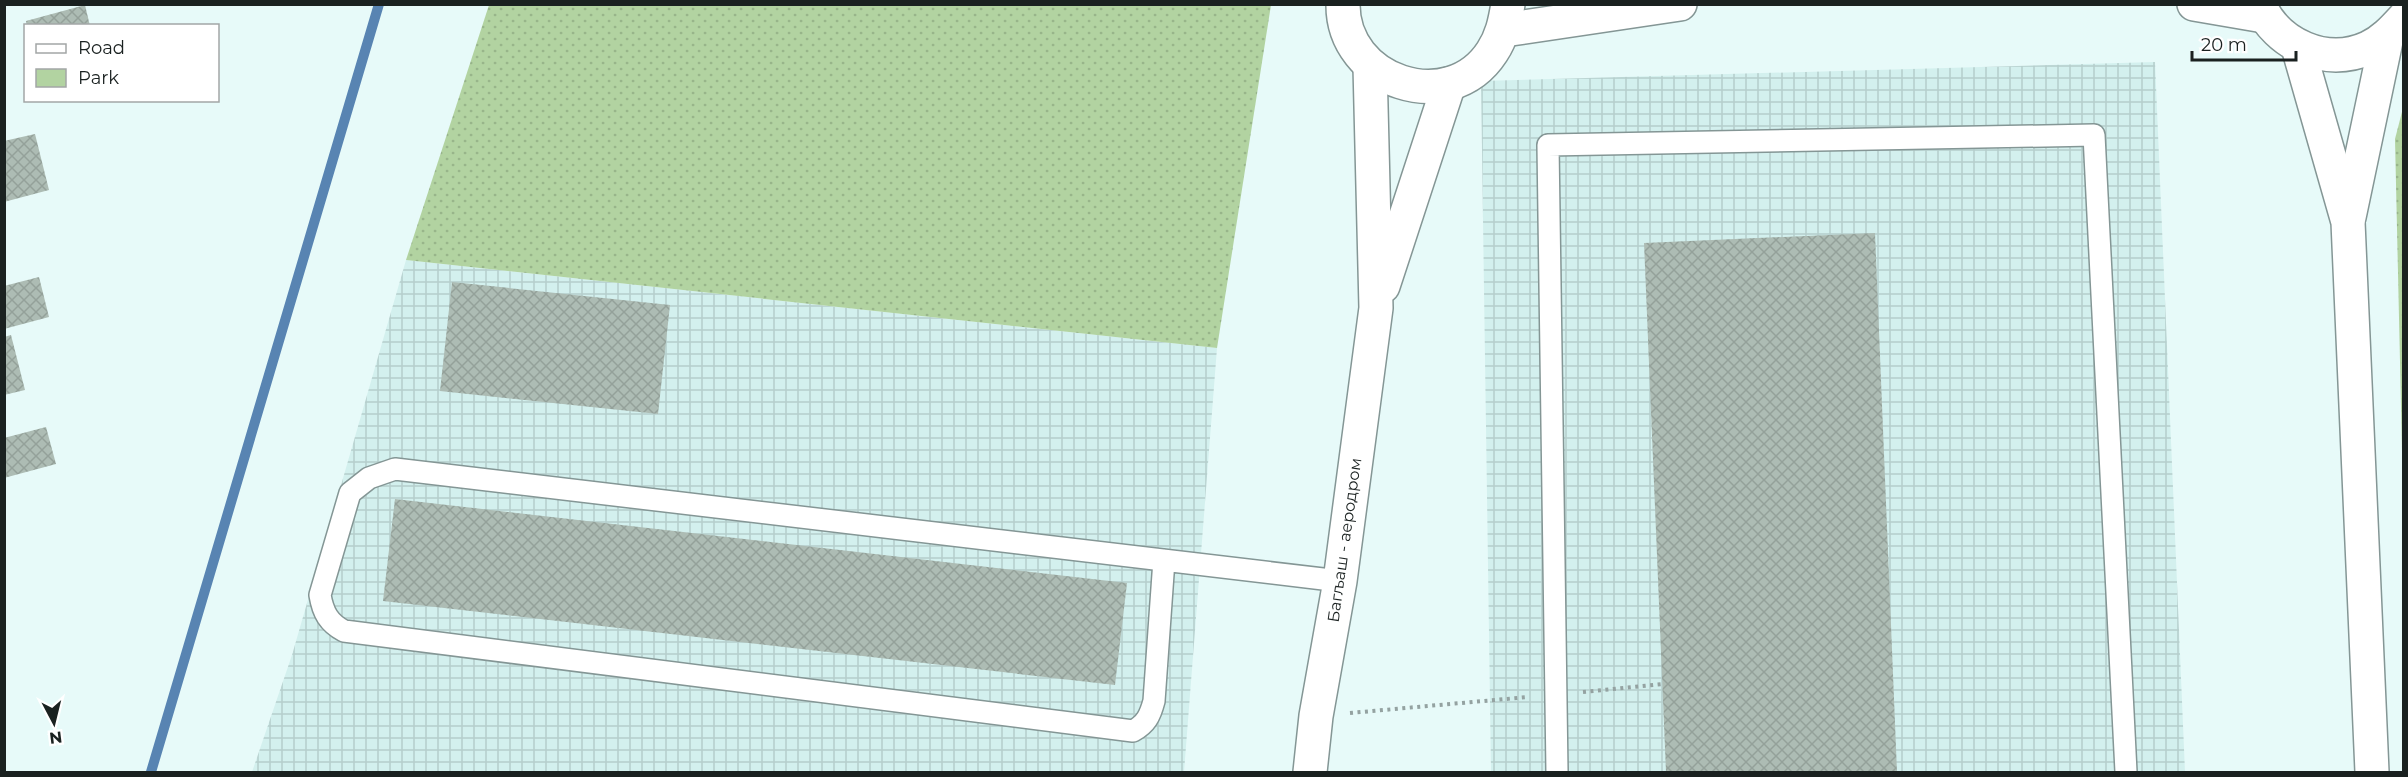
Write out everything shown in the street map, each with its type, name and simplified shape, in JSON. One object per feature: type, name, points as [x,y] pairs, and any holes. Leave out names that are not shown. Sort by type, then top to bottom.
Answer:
[{"type":"street","points":[[1343,4],[1343,17],[1352,44],[1370,66],[1393,81],[1421,87],[1449,84],[1473,72],[1492,54],[1506,17],[1680,4]]},
{"type":"street","points":[[2194,4],[2261,10],[2279,34],[2298,47],[2320,54],[2343,54],[2367,48],[2395,27]]},
{"type":"street","points":[[2348,222],[2395,27]]},
{"type":"street","points":[[2298,47],[2348,222],[2372,772]]},
{"type":"street","name":"Багљаш - аеродром","points":[[1310,772],[1316,716],[1340,581],[1376,308],[1370,66]]},
{"type":"street","name":"Багљаш - аеродром","points":[[1376,308],[1449,84]]},
{"type":"lane","points":[[1557,772],[1548,145],[2094,135],[2126,772]]},
{"type":"lane","points":[[1164,560],[1154,702],[1145,722],[1133,731],[344,632],[328,619],[322,608],[320,595],[350,493],[369,478],[395,469],[1164,560],[1340,581]]},
{"type":"path","points":[[1316,716],[1662,684]]},
{"type":"shaded area","points":[[2155,62],[2185,772],[1491,772],[1481,81]]},
{"type":"shaded area","points":[[406,260],[1217,348],[1184,772],[252,772],[292,655]]},
{"type":"green space","points":[[489,5],[1271,5],[1217,348],[406,260]]},
{"type":"green space","points":[[2403,108],[2403,496],[2395,139]]},
{"type":"building","points":[[85,5],[90,24],[27,24],[26,21]]},
{"type":"building","points":[[35,134],[49,190],[4,202],[4,141]]},
{"type":"building","points":[[1875,233],[1897,772],[1666,772],[1644,243]]},
{"type":"building","points":[[39,277],[49,317],[4,329],[4,286]]},
{"type":"building","points":[[452,282],[670,305],[658,414],[440,391]]},
{"type":"building","points":[[11,335],[25,390],[4,395],[4,337]]},
{"type":"building","points":[[46,427],[56,464],[4,478],[4,438]]},
{"type":"building","points":[[395,499],[1127,583],[1115,685],[383,601]]},
{"type":"waterway","points":[[151,772],[379,4]]}]
